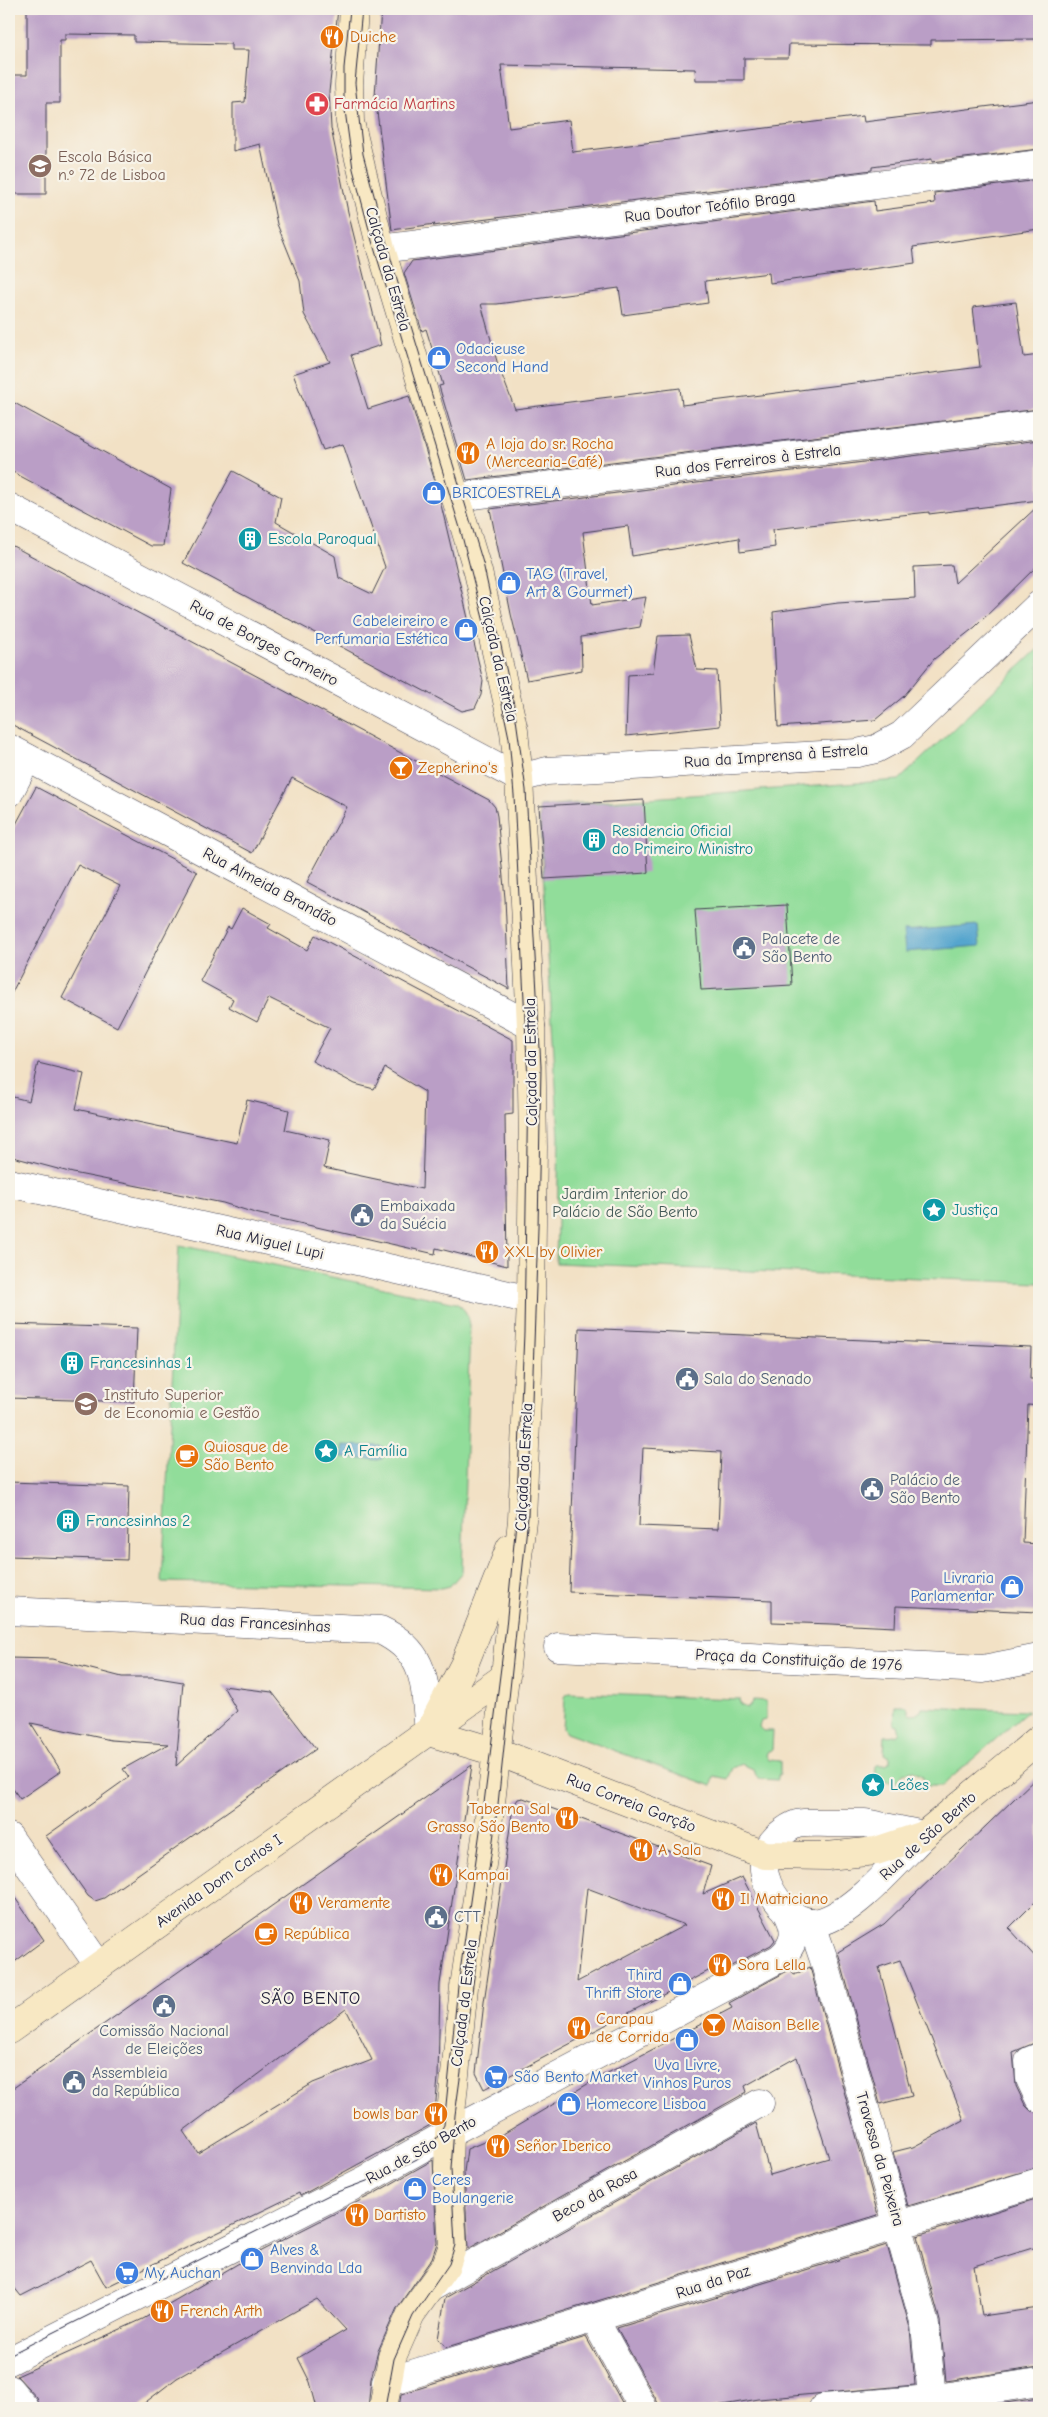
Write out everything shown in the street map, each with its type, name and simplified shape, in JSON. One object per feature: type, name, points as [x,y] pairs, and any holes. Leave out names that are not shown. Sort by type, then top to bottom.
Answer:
[{"type":"main road","name":"Calçada da Estrela","points":[[354,9],[348,85],[350,122],[380,249],[457,497],[478,572],[514,731],[519,778],[531,1026],[533,1147],[530,1300],[522,1520],[497,1752],[464,1987],[449,2133],[448,2170],[453,2245],[446,2265],[411,2314],[392,2358],[384,2395]]},
{"type":"main road","name":"Avenida Dom Carlos I","points":[[429,1732],[464,1665],[522,1520]]},
{"type":"main road","name":"Avenida Dom Carlos I","points":[[9,2030],[506,1676]]},
{"type":"main road","points":[[429,1732],[497,1752]]},
{"type":"main road","name":"Rua de São Bento","points":[[924,1835],[1039,1739]]},
{"type":"main road","name":"Rua Correia Garção","points":[[497,1752],[765,1855],[827,1856],[876,1851],[924,1835]]},
{"type":"street","name":"Rua Doutor Teófilo Braga","points":[[380,249],[1039,164]]},
{"type":"street","name":"Rua dos Ferreiros à Estrela","points":[[457,497],[1039,424]]},
{"type":"street","name":"Rua de Borges Carneiro","points":[[9,507],[519,778]]},
{"type":"street","name":"Rua da Imprensa à Estrela","points":[[519,778],[547,771],[857,753],[876,749],[902,735],[1039,605]]},
{"type":"street","points":[[9,792],[18,753]]},
{"type":"street","name":"Rua Almeida Brandão","points":[[18,753],[531,1026]]},
{"type":"street","name":"Rua Miguel Lupi","points":[[9,1183],[530,1300]]},
{"type":"street","name":"Rua das Francesinhas","points":[[9,1611],[380,1630],[397,1638],[409,1650],[418,1664],[426,1684],[429,1732]]},
{"type":"street","name":"Praça da Constituição de 1976","points":[[558,1647],[983,1669],[1039,1658]]},
{"type":"street","name":"Rua de São Bento","points":[[811,1922],[823,1921],[851,1904],[924,1835]]},
{"type":"street","points":[[9,1837],[99,1966]]},
{"type":"street","points":[[765,1855],[764,1874],[772,1890],[786,1910],[795,1917],[811,1922]]},
{"type":"street","name":"Rua de São Bento","points":[[9,2360],[331,2198],[449,2133],[780,1958],[793,1944],[793,1923],[786,1910]]},
{"type":"street","name":"Travessa da Peixeira","points":[[811,1922],[824,1960],[925,2325],[932,2404]]},
{"type":"street","points":[[1034,2059],[1030,2079],[1039,2098]]},
{"type":"street","name":"Beco da Rosa","points":[[430,2288],[760,2103]]},
{"type":"street","name":"Rua da Paz","points":[[384,2395],[595,2320],[898,2224],[1039,2182]]},
{"type":"street","points":[[595,2320],[643,2408]]},
{"type":"street","points":[[823,2408],[932,2404],[1039,2382]]},
{"type":"street","points":[[9,2389],[25,2408]]},
{"type":"green space","name":"Jardim Interior do Palácio de São Bento","points":[[1039,648],[1039,1283],[556,1263],[559,1137],[539,806],[899,780]]},
{"type":"green space","points":[[179,1245],[456,1303],[464,1310],[470,1325],[462,1572],[450,1586],[442,1588],[162,1582]]},
{"type":"green space","points":[[568,1693],[739,1699],[740,1705],[747,1708],[751,1706],[754,1700],[766,1701],[766,1720],[761,1721],[759,1727],[763,1731],[773,1731],[772,1750],[768,1751],[766,1755],[769,1760],[780,1761],[778,1780],[758,1779],[753,1769],[742,1764],[733,1768],[728,1779],[714,1776],[712,1786],[566,1733],[563,1729],[565,1697]]},
{"type":"green space","points":[[895,1706],[907,1706],[909,1713],[915,1715],[921,1711],[922,1707],[1028,1711],[942,1786],[927,1786],[922,1776],[913,1771],[903,1773],[896,1782],[878,1782],[875,1779],[876,1765],[886,1765],[890,1762],[890,1757],[884,1754],[885,1736],[896,1735],[900,1732],[898,1726],[894,1725]]},
{"type":"water","points":[[978,925],[980,946],[905,952],[903,931]]},
{"type":"water","points":[[342,1445],[382,1446],[383,1459],[341,1457]]},
{"type":"building","points":[[27,9],[338,9],[329,92],[331,128],[348,212],[381,345],[351,355],[368,409],[409,396],[437,488],[483,681],[481,695],[475,708],[462,711],[183,563],[233,471],[281,497],[276,522],[335,556],[339,578],[372,594],[385,567],[343,444],[323,450],[293,374],[330,362],[304,314],[300,281],[277,224],[260,144],[233,151],[233,103],[245,102],[249,50],[231,50],[231,44],[134,42],[134,35],[65,34],[65,40],[60,40],[60,103],[46,103],[46,194],[10,194],[9,75],[27,75]]},
{"type":"building","points":[[381,9],[1039,9],[1039,39],[931,40],[931,45],[789,44],[788,58],[744,58],[744,80],[696,80],[695,69],[501,65],[509,128],[569,120],[573,152],[863,116],[864,122],[1039,100],[1039,149],[932,162],[932,159],[872,167],[872,170],[392,230],[375,96]]},
{"type":"building","points":[[1039,180],[1039,229],[913,247],[915,263],[770,283],[769,273],[705,281],[708,303],[623,315],[619,288],[497,304],[481,304],[498,365],[515,409],[680,388],[682,405],[980,367],[973,307],[1016,302],[1024,357],[1039,355],[1039,409],[467,480],[439,386],[443,385],[435,358],[426,329],[422,331],[404,273],[412,261],[874,201],[875,211],[935,203],[934,193]]},
{"type":"building","points":[[9,400],[171,489],[163,546],[151,546],[9,470]]},
{"type":"building","points":[[1039,440],[1039,500],[929,514],[929,512],[773,529],[775,547],[740,552],[739,538],[632,556],[628,526],[583,532],[592,605],[646,597],[640,627],[581,637],[582,670],[527,680],[511,614],[490,509]]},
{"type":"building","points":[[1039,505],[1039,564],[975,627],[934,659],[904,696],[875,720],[778,727],[773,612],[838,603],[915,598],[914,567],[952,565],[955,583]]},
{"type":"building","points":[[9,544],[489,800],[495,807],[497,816],[505,898],[509,989],[307,882],[347,807],[292,778],[252,853],[9,723]]},
{"type":"building","points":[[689,635],[697,670],[717,671],[720,726],[626,736],[628,675],[653,673],[658,636]]},
{"type":"building","points":[[36,787],[197,872],[117,1027],[62,998],[120,886],[78,865],[9,998],[9,837]]},
{"type":"building","name":"Residencia Oficial do Primeiro Ministro","points":[[644,800],[648,873],[544,879],[539,806]]},
{"type":"building","name":"Palacete de São Bento","points":[[787,905],[792,985],[701,990],[695,910]]},
{"type":"building","points":[[242,908],[271,924],[268,928],[307,950],[315,935],[513,1040],[513,1114],[505,1115],[507,1266],[436,1248],[435,1254],[255,1213],[223,1203],[73,1173],[9,1156],[9,1096],[29,1101],[38,1063],[84,1074],[76,1109],[237,1143],[247,1100],[289,1110],[285,1130],[330,1140],[324,1168],[422,1189],[425,1092],[385,1068],[374,1089],[355,1084],[312,1061],[330,1028],[269,998],[257,1022],[229,1007],[233,999],[200,981],[228,927],[231,929]]},
{"type":"building","name":"Francesinhas 1","points":[[9,1324],[137,1328],[134,1402],[9,1398]]},
{"type":"building","name":"Palácio de São Bento","points":[[579,1328],[1031,1347],[1030,1379],[1039,1379],[1039,1406],[1028,1405],[1023,1543],[1039,1544],[1039,1612],[896,1606],[895,1627],[772,1622],[772,1600],[569,1592]],"holes":[[[643,1448],[721,1452],[718,1529],[639,1526]]]},
{"type":"building","name":"Francesinhas 2","points":[[9,1482],[129,1486],[127,1560],[9,1556]]},
{"type":"building","points":[[9,1658],[52,1659],[122,1677],[152,1677],[183,1682],[176,1766],[237,1711],[223,1686],[272,1692],[316,1749],[104,1898],[95,1901],[88,1896],[46,1836],[129,1777],[123,1769],[168,1744],[111,1740],[31,1723],[61,1771],[20,1799],[9,1783]]},
{"type":"building","points":[[472,1765],[440,1984],[438,2078],[434,2123],[300,2196],[299,2193],[106,2287],[91,2260],[21,2296],[9,2281],[9,2091]],"holes":[[[346,2009],[372,2060],[313,2083],[198,2153],[183,2131]]]},
{"type":"building","points":[[1039,1775],[1039,1898],[1009,1928],[1039,1961],[1039,2041],[1013,2052],[1016,2086],[1025,2105],[1031,2111],[1039,2113],[1039,2167],[908,2206],[893,2152],[913,2147],[964,2120],[900,1960],[879,1967],[912,2096],[880,2104],[838,1952],[884,1924]]},
{"type":"building","points":[[523,1798],[711,1866],[703,1894],[742,1877],[775,1940],[771,1945],[716,1974],[714,1968],[484,2089],[476,2073],[484,2002],[513,1807],[518,1799]],"holes":[[[587,1888],[685,1925],[577,1982]]]},
{"type":"building","points":[[9,1889],[44,1940],[9,1966]]},
{"type":"building","points":[[810,1967],[878,2215],[447,2347],[438,2339],[445,2298],[756,2123],[770,2175],[829,2158],[797,2057],[745,2086],[747,2092],[468,2249],[464,2172],[467,2149],[503,2134],[596,2079],[732,2008],[729,2003],[791,1969],[794,1975]]},
{"type":"building","points":[[433,2160],[437,2243],[432,2258],[397,2308],[378,2351],[371,2379],[368,2408],[317,2408],[310,2382],[298,2358],[346,2330],[317,2299],[177,2378],[138,2408],[40,2408],[37,2398],[17,2376],[143,2319],[253,2255],[375,2193]]},
{"type":"building","points":[[1039,2198],[1039,2246],[974,2266],[982,2316],[1039,2308],[1039,2367],[946,2381],[940,2321],[917,2236]]},
{"type":"building","points":[[887,2245],[910,2328],[915,2385],[759,2399],[704,2408],[659,2408],[617,2328]]},
{"type":"building","points":[[586,2337],[625,2408],[399,2408],[401,2394]]},
{"type":"building","points":[[1039,2398],[1039,2408],[972,2408]]},
{"type":"tram line","points":[[9,2355],[329,2195],[391,2172],[417,2159],[431,2148],[444,2125],[458,1986],[484,1803],[506,1627],[516,1522],[524,1333],[528,1081],[514,795],[509,738],[490,646],[460,528],[372,241],[353,169],[344,103],[344,68],[350,9]]},
{"type":"tram line","points":[[362,9],[355,83],[363,154],[394,270],[483,563],[514,705],[526,790],[541,1067],[538,1228],[528,1517],[498,1804],[455,2115],[451,2169],[455,2245],[449,2264],[413,2316],[394,2359],[385,2408]]},
{"type":"place","name":"Duiche","points":[[332,37]]},
{"type":"place","name":"Farmácia Martins","points":[[317,104]]},
{"type":"place","name":"Escola Básica n.º 72 de Lisboa","points":[[40,166]]},
{"type":"place","name":"Odacieuse Second Hand","points":[[439,358]]},
{"type":"place","name":"A loja do sr. Rocha (Mercearia-Café)","points":[[468,453]]},
{"type":"place","name":"BRICOESTRELA","points":[[434,493]]},
{"type":"place","name":"Escola Paroqual","points":[[250,539]]},
{"type":"place","name":"TAG (Travel, Art & Gourmet)","points":[[509,583]]},
{"type":"place","name":"Cabeleireiro e Perfumaria Estética","points":[[466,630]]},
{"type":"place","name":"Zepherino's","points":[[401,768]]},
{"type":"place","name":"Residencia Oficial do Primeiro Ministro","points":[[594,840]]},
{"type":"place","name":"Palacete de São Bento","points":[[744,948]]},
{"type":"place","name":"Justiça","points":[[934,1210]]},
{"type":"place","name":"Embaixada da Suécia","points":[[362,1215]]},
{"type":"place","name":"XXL by Olivier","points":[[487,1252]]},
{"type":"place","name":"Francesinhas 1","points":[[72,1363]]},
{"type":"place","name":"Sala do Senado","points":[[687,1379]]},
{"type":"place","name":"Instituto Superior de Economia e Gestão","points":[[86,1404]]},
{"type":"place","name":"A Família","points":[[326,1451]]},
{"type":"place","name":"Quiosque de São Bento","points":[[187,1456]]},
{"type":"place","name":"Palácio de São Bento","points":[[872,1489]]},
{"type":"place","name":"Francesinhas 2","points":[[68,1521]]},
{"type":"place","name":"Livraria Parlamentar","points":[[1012,1587]]},
{"type":"place","name":"Leões","points":[[873,1785]]},
{"type":"place","name":"Taberna Sal Grasso São Bento","points":[[567,1818]]},
{"type":"place","name":"A Sala","points":[[641,1850]]},
{"type":"place","name":"Kampai","points":[[441,1875]]},
{"type":"place","name":"Il Matriciano","points":[[723,1899]]},
{"type":"place","name":"Veramente","points":[[301,1903]]},
{"type":"place","name":"CTT","points":[[436,1917]]},
{"type":"place","name":"República","points":[[266,1934]]},
{"type":"place","name":"Sora Lella","points":[[720,1965]]},
{"type":"place","name":"Third Thrift Store","points":[[680,1984]]},
{"type":"place","name":"Comissão Nacional de Eleições","points":[[164,2006]]},
{"type":"place","name":"Maison Belle","points":[[714,2025]]},
{"type":"place","name":"Carapau de Corrida","points":[[579,2028]]},
{"type":"place","name":"Uva Livre, Vinhos Puros","points":[[687,2040]]},
{"type":"place","name":"São Bento Market","points":[[496,2077]]},
{"type":"place","name":"Assembleia da República","points":[[74,2082]]},
{"type":"place","name":"Homecore Lisboa","points":[[569,2104]]},
{"type":"place","name":"bowls bar","points":[[436,2114]]},
{"type":"place","name":"Señor Iberico","points":[[498,2146]]},
{"type":"place","name":"Ceres Boulangerie","points":[[415,2189]]},
{"type":"place","name":"Dartisto","points":[[357,2215]]},
{"type":"place","name":"Alves & Benvinda Lda","points":[[252,2259]]},
{"type":"place","name":"My Auchan","points":[[127,2273]]},
{"type":"place","name":"French Arth","points":[[162,2311]]},
{"type":"district","name":"SÃO BENTO","points":[[311,1998]]}]
